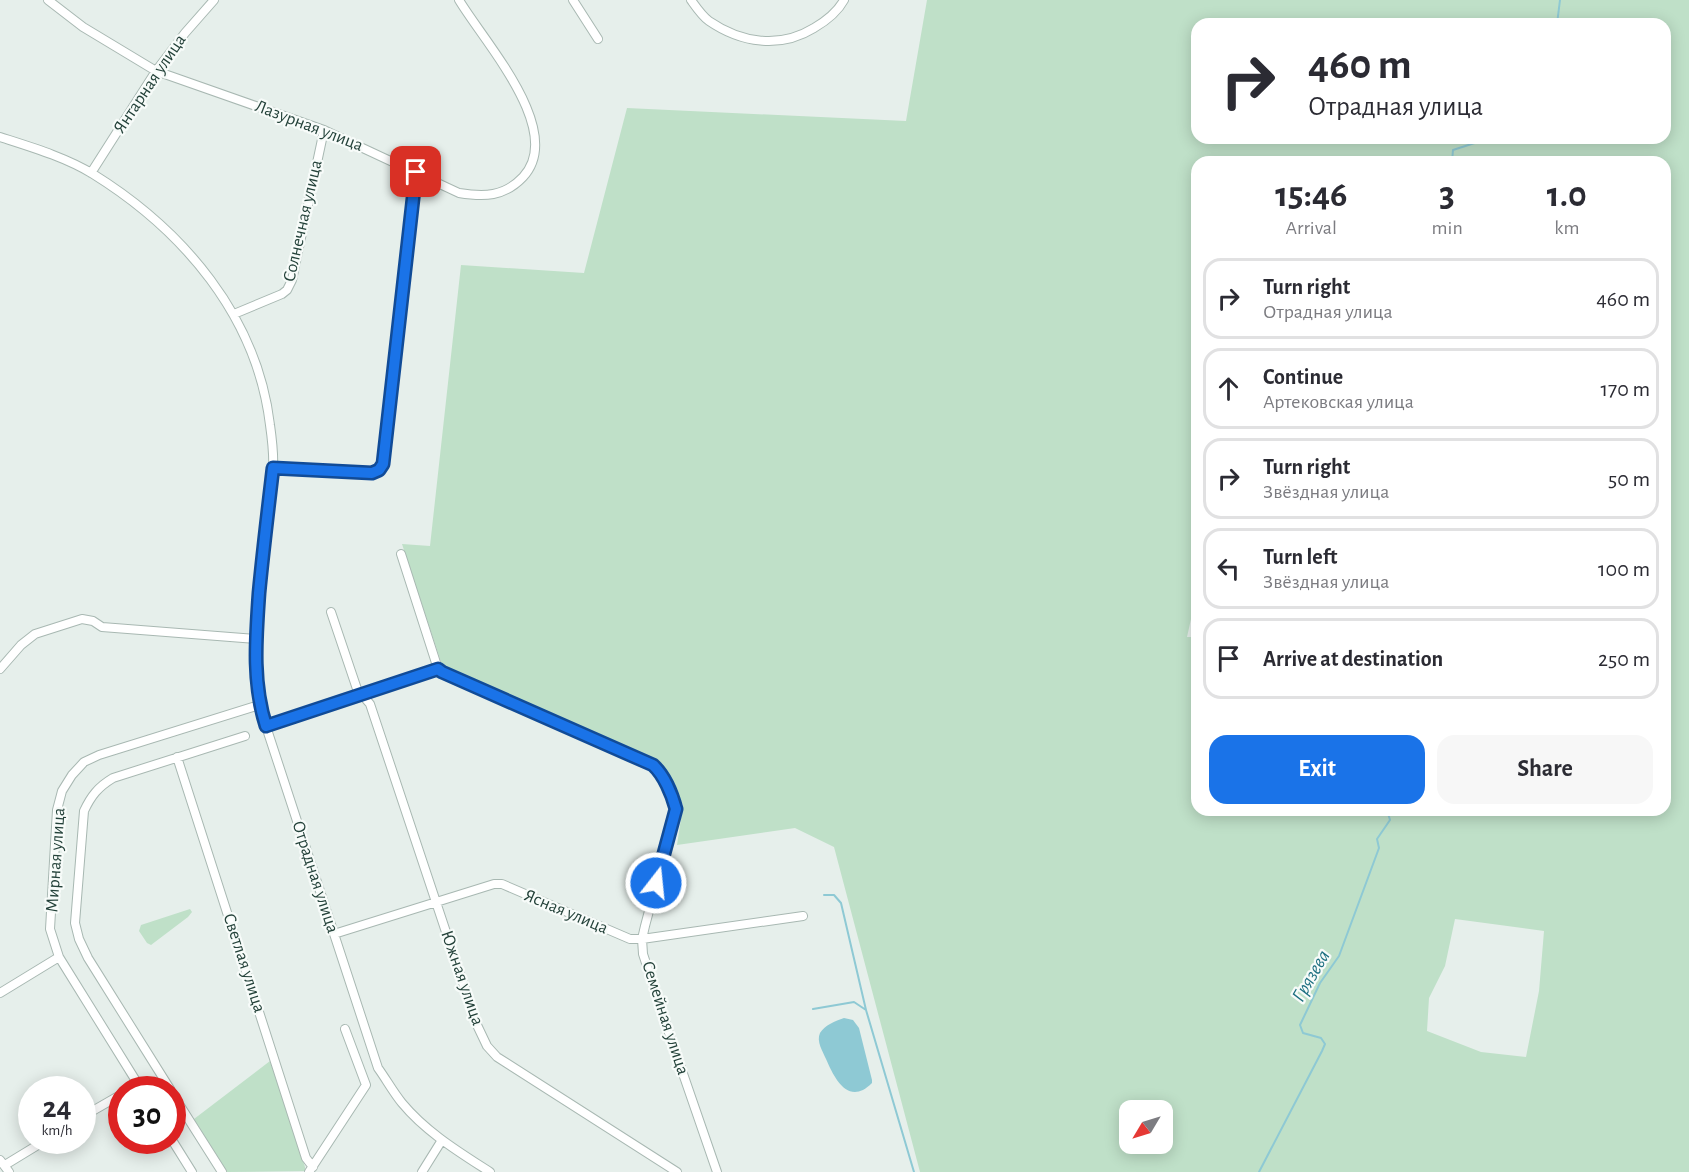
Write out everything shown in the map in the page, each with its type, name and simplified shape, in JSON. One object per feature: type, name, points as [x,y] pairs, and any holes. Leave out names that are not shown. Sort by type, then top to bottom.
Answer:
[{"type":"street","name":"Лазурная улица","points":[[48,0],[83,27],[156,71],[324,130],[459,193],[482,197],[496,194],[520,180],[529,170],[536,148],[536,134],[531,116],[516,85],[459,0]]},
{"type":"street","name":"Янтарная улица","points":[[91,173],[156,71],[214,0]]},
{"type":"street","points":[[573,0],[598,39]]},
{"type":"street","points":[[691,0],[707,20],[731,33],[755,41],[783,41],[807,33],[827,21],[844,0]]},
{"type":"street","name":"Солнечная улица","points":[[234,314],[282,294],[292,280],[324,130]]},
{"type":"street","name":"Отрадная улица","points":[[0,136],[54,156],[91,173],[145,212],[185,249],[210,278],[234,314],[257,363],[267,400],[273,468],[265,530],[256,639],[259,705],[378,1068],[402,1104],[442,1140],[490,1172]]},
{"type":"street","points":[[273,468],[372,473],[379,470],[383,464],[416,172]]},
{"type":"street","points":[[266,726],[438,669],[401,554]]},
{"type":"street","name":"Южная улица","points":[[332,612],[357,689],[370,704],[477,1025],[487,1046],[497,1057],[676,1172]]},
{"type":"street","points":[[0,669],[35,634],[82,619],[93,621],[102,627],[256,639]]},
{"type":"street","name":"Семейная улица","points":[[438,669],[653,765],[662,775],[676,809],[642,939],[643,954],[717,1172]]},
{"type":"street","name":"Мирная улица","points":[[134,1076],[59,957],[51,929],[57,810],[62,791],[84,762],[259,705]]},
{"type":"street","name":"Мирная улица","points":[[162,1076],[88,958],[79,939],[75,923],[84,811],[91,796],[100,785],[113,778],[245,736]]},
{"type":"street","name":"Светлая улица","points":[[177,757],[311,1169]]},
{"type":"street","name":"Ясная улица","points":[[334,934],[494,884],[502,884],[622,937],[642,939],[803,916]]},
{"type":"street","points":[[0,993],[59,957]]},
{"type":"street","points":[[311,1169],[366,1085],[345,1029]]},
{"type":"street","points":[[186,1115],[222,1172]]},
{"type":"street","points":[[422,1172],[442,1140]]},
{"type":"street","points":[[5,1165],[23,1154]]},
{"type":"street","points":[[181,1154],[192,1172]]},
{"type":"green space","points":[[927,0],[1689,0],[1689,1172],[920,1172],[834,847],[795,828],[677,845],[683,805],[660,762],[449,672],[442,665],[402,544],[430,546],[461,265],[584,273],[627,108],[906,121]],"holes":[[[1455,919],[1544,931],[1539,991],[1526,1057],[1481,1052],[1427,1031],[1429,998],[1445,966]]]},
{"type":"green space","points":[[190,909],[192,912],[188,917],[151,945],[139,931],[141,925]]},
{"type":"green space","points":[[270,1061],[305,1171],[227,1172],[194,1119]]},
{"type":"water","points":[[844,1018],[853,1020],[859,1028],[872,1080],[872,1083],[864,1089],[856,1092],[844,1088],[838,1082],[819,1043],[822,1030]]},
{"type":"waterway","name":"Грязева","points":[[1558,18],[1560,0]]},
{"type":"waterway","name":"Грязева","points":[[1452,156],[1453,150],[1472,144]]},
{"type":"waterway","name":"Грязева","points":[[1259,1172],[1325,1044],[1321,1038],[1303,1033],[1300,1025],[1320,983],[1339,956],[1379,848],[1377,839],[1390,820],[1389,816]]},
{"type":"waterway","points":[[824,895],[834,895],[841,903],[866,1010],[914,1172]]},
{"type":"waterway","points":[[813,1009],[854,1002],[866,1010]]},
{"type":"route","points":[[416,172],[383,464],[379,470],[372,473],[273,468],[265,530],[256,639],[259,705],[266,726],[438,669],[653,765],[662,775],[676,809],[656,883]]}]
